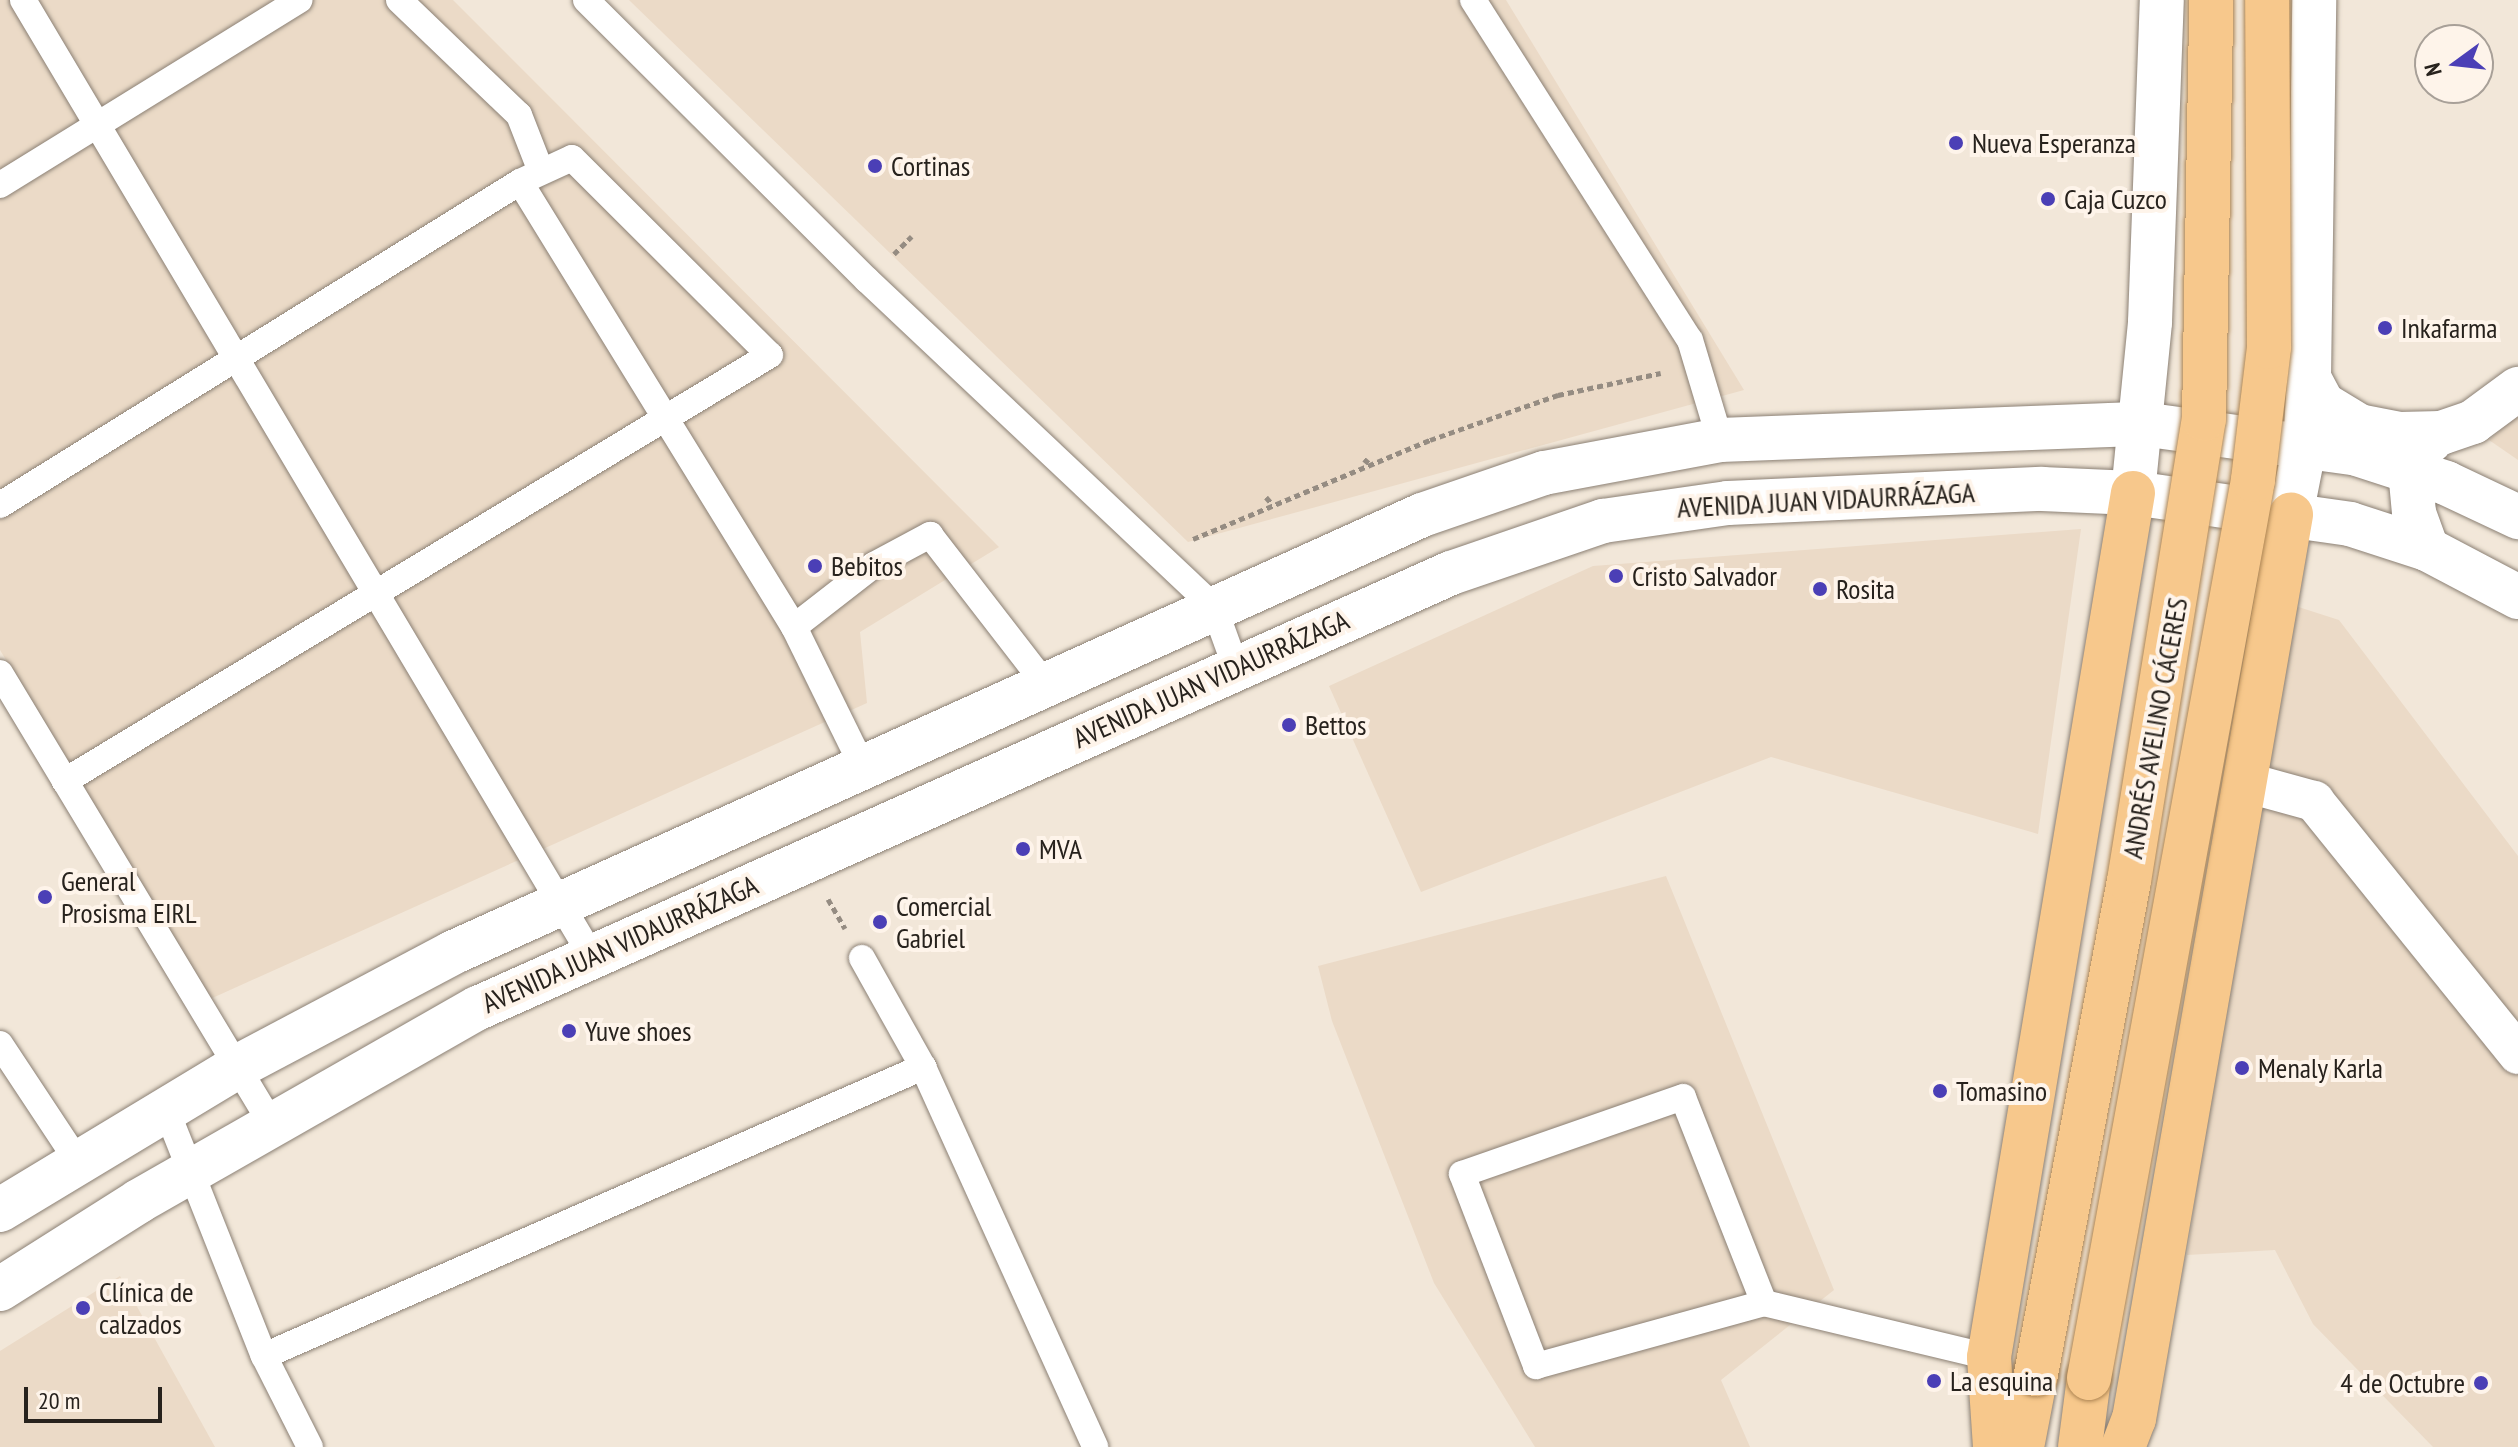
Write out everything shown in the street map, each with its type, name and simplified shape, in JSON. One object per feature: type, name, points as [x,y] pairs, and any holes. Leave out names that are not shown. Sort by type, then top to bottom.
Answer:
[{"type":"highway","name":"ANDRÉS AVELINO CÁCERES","points":[[2022,1447],[2129,881],[2204,419],[2211,0]]},
{"type":"highway","name":"ANDRÉS AVELINO CÁCERES","points":[[2080,1447],[2089,1378],[2253,480],[2269,347],[2267,0]]},
{"type":"highway","points":[[1995,1447],[1989,1357],[2133,493]]},
{"type":"highway","points":[[2123,1447],[2134,1419],[2291,515]]},
{"type":"main road","points":[[2133,493],[2142,424],[2162,0]]},
{"type":"main road","points":[[2291,515],[2305,444],[2309,378],[2314,0]]},
{"type":"main road","points":[[2309,378],[2323,404],[2359,426],[2400,434],[2441,433]]},
{"type":"main road","points":[[2427,549],[2414,513],[2410,470],[2419,449],[2441,433],[2473,422],[2518,389]]},
{"type":"main road","points":[[0,1210],[76,1159],[237,1067],[452,953],[1214,607],[1497,487],[1597,459],[1720,440],[2142,424],[2305,444],[2410,470],[2518,517]]},
{"type":"main road","name":"AVENIDA JUAN VIDAURRÁZAGA","points":[[0,1289],[271,1123],[478,1008],[1236,668],[1527,543],[1670,508],[2042,489],[2133,493],[2350,524],[2427,549],[2518,597]]},
{"type":"street","points":[[2245,782],[2314,801],[2518,1054]]},
{"type":"lane","points":[[23,0],[101,123],[591,955]]},
{"type":"lane","points":[[0,185],[299,0]]},
{"type":"lane","points":[[399,0],[519,115],[530,175],[666,418],[794,627],[863,767]]},
{"type":"lane","points":[[586,0],[867,280],[1214,607],[1236,668]]},
{"type":"lane","points":[[1473,0],[1690,340],[1720,440]]},
{"type":"lane","points":[[0,505],[530,175],[572,158],[770,355],[65,781]]},
{"type":"lane","points":[[794,627],[874,565],[930,535],[1045,684]]},
{"type":"lane","points":[[0,673],[271,1123]]},
{"type":"lane","points":[[862,958],[923,1067],[1095,1447]]},
{"type":"lane","points":[[0,1044],[76,1159]]},
{"type":"lane","points":[[264,1356],[923,1067]]},
{"type":"lane","points":[[1764,1303],[1683,1097],[1462,1174],[1536,1366],[1764,1303],[1989,1357]]},
{"type":"lane","points":[[166,1109],[193,1169],[264,1356],[310,1447]]},
{"type":"path","points":[[1158,554],[1482,418],[1556,392],[1698,365]]},
{"type":"path","points":[[1604,379],[1610,384]]},
{"type":"path","points":[[1424,435],[1430,440]]},
{"type":"path","points":[[1364,459],[1370,464]]},
{"type":"path","points":[[1266,497],[1272,504]]},
{"type":"path","points":[[806,860],[862,958]]},
{"type":"shaded area","points":[[0,0],[453,0],[999,547],[860,632],[867,703],[208,1000],[0,650]]},
{"type":"shaded area","points":[[629,0],[1506,0],[1744,390],[1188,542]]},
{"type":"shaded area","points":[[2518,415],[2518,460],[2489,440]]},
{"type":"shaded area","points":[[2081,529],[2038,834],[1771,757],[1421,892],[1329,686],[1593,566]]},
{"type":"shaded area","points":[[2283,602],[2339,620],[2518,856],[2518,1447],[2433,1447],[2313,1324],[2275,1250],[2187,1255]]},
{"type":"shaded area","points":[[1666,876],[1834,1290],[1721,1380],[1750,1447],[1535,1447],[1434,1283],[1332,1021],[1318,966]]},
{"type":"shaded area","points":[[120,1276],[215,1447],[0,1447],[0,1351]]},
{"type":"place","name":"Nueva Esperanza","points":[[1956,143]]},
{"type":"place","name":"Cortinas","points":[[875,166]]},
{"type":"place","name":"Caja Cuzco","points":[[2048,199]]},
{"type":"place","name":"Inkafarma","points":[[2385,328]]},
{"type":"place","name":"Bebitos","points":[[815,566]]},
{"type":"place","name":"Cristo Salvador","points":[[1616,576]]},
{"type":"place","name":"Rosita","points":[[1820,589]]},
{"type":"place","name":"Bettos","points":[[1289,725]]},
{"type":"place","name":"MVA","points":[[1023,849]]},
{"type":"place","name":"General Prosisma EIRL","points":[[45,897]]},
{"type":"place","name":"Comercial Gabriel","points":[[880,922]]},
{"type":"place","name":"Yuve shoes","points":[[569,1031]]},
{"type":"place","name":"Menaly Karla","points":[[2242,1068]]},
{"type":"place","name":"Tomasino","points":[[1940,1091]]},
{"type":"place","name":"Clínica de calzados","points":[[83,1308]]},
{"type":"place","name":"La esquina","points":[[1934,1381]]},
{"type":"place","name":"4 de Octubre","points":[[2481,1383]]}]
